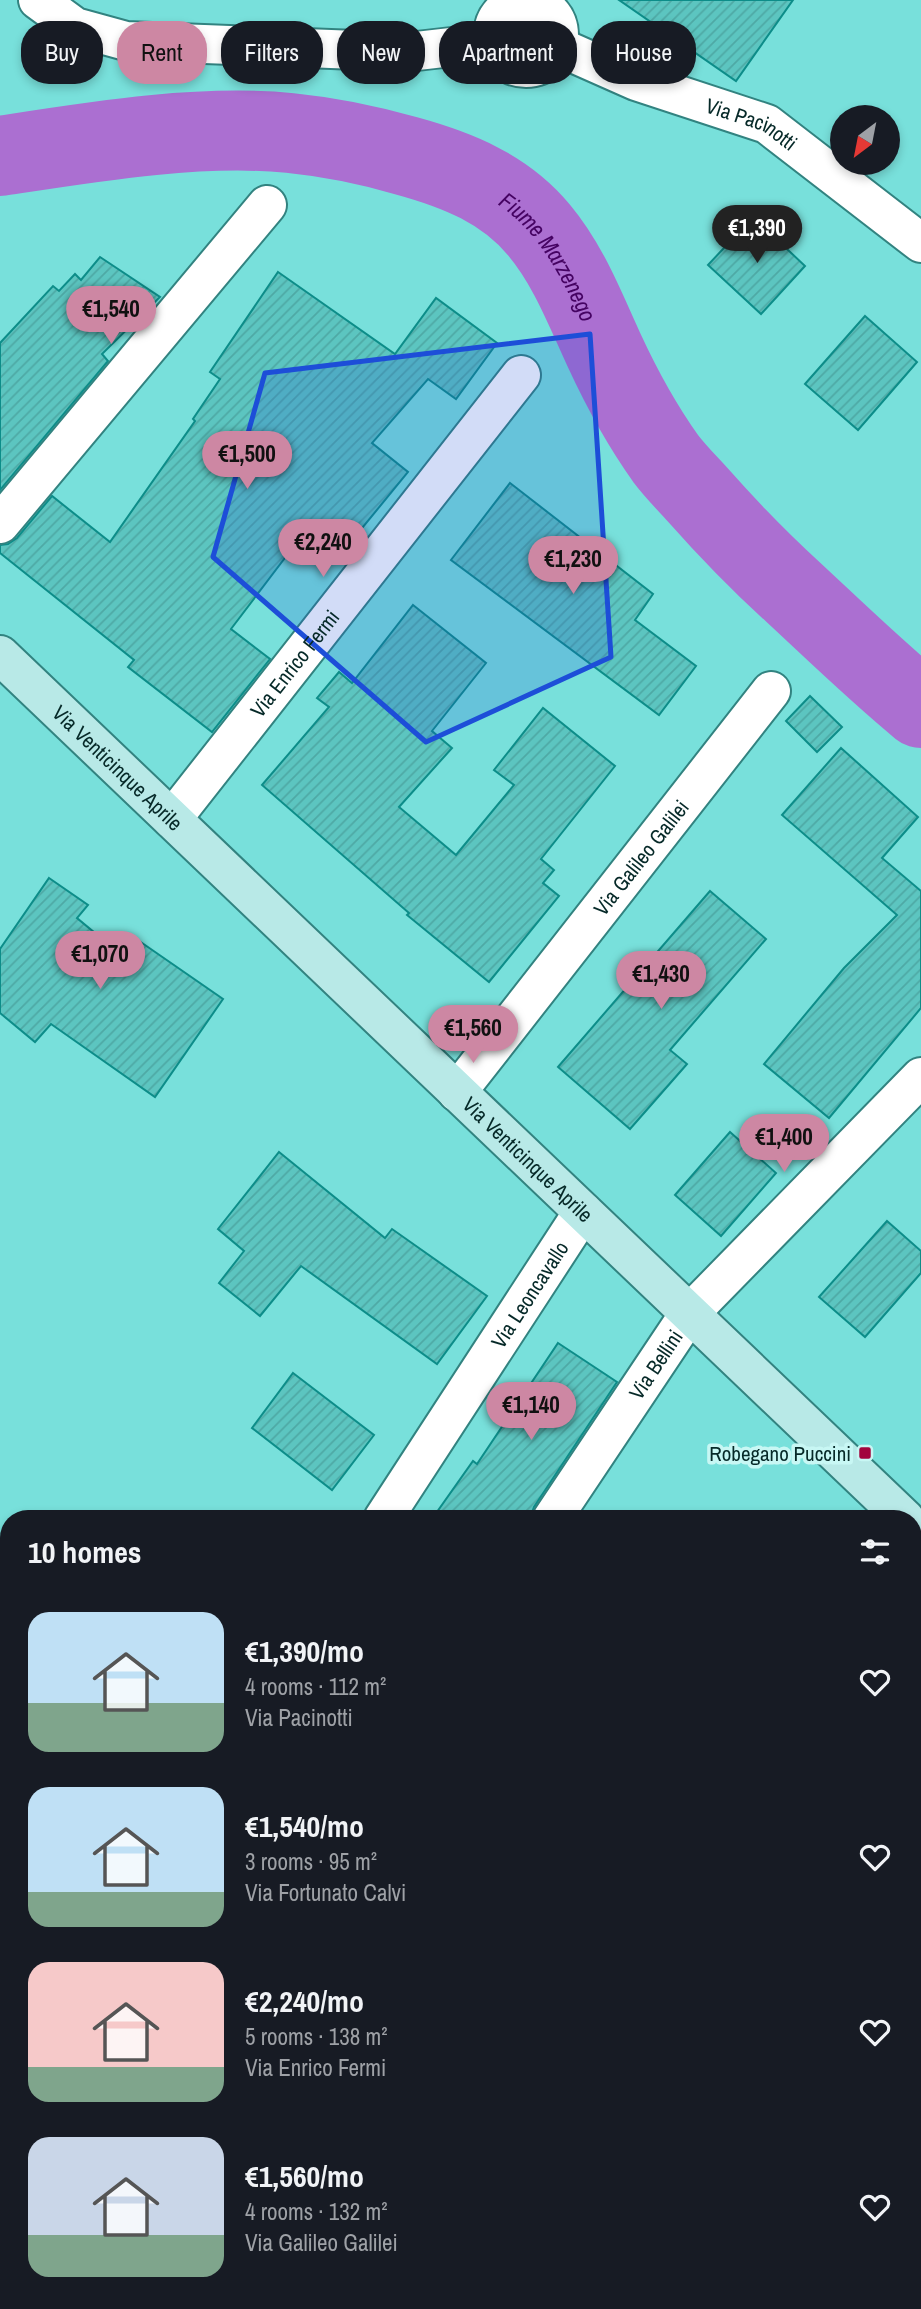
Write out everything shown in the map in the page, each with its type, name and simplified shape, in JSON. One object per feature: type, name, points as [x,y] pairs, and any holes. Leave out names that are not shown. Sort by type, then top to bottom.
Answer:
[{"type":"main road","name":"Via Venticinque Aprile","points":[[0,655],[896,1510]]},
{"type":"street","points":[[38,0],[75,27],[126,41],[408,52],[439,48]]},
{"type":"street","points":[[496,21],[508,7],[533,1],[543,7],[555,21]]},
{"type":"street","name":"Via Pacinotti","points":[[577,55],[636,81],[767,124],[921,243]]},
{"type":"street","points":[[0,524],[267,205]]},
{"type":"street","name":"Via Enrico Fermi","points":[[172,819],[521,375]]},
{"type":"street","name":"Via Galileo Galilei","points":[[457,1091],[771,691]]},
{"type":"street","name":"Via Bellini","points":[[558,1510],[689,1314],[921,1077]]},
{"type":"street","name":"Via Leoncavallo","points":[[389,1510],[583,1212]]},
{"type":"highlighted area","points":[[590,334],[611,657],[426,742],[213,557],[265,373]]},
{"type":"building","points":[[619,0],[793,0],[736,81],[696,53],[696,21],[649,21]]},
{"type":"building","points":[[753,217],[805,266],[761,314],[708,265]]},
{"type":"building","points":[[100,257],[160,297],[102,354],[108,361],[0,490],[0,343],[53,286],[59,291],[75,274],[81,280]]},
{"type":"building","points":[[278,272],[395,354],[436,298],[497,343],[456,399],[428,379],[372,443],[408,472],[358,533],[348,524],[314,563],[294,546],[231,629],[270,659],[212,732],[128,667],[134,660],[0,553],[0,545],[8,544],[17,538],[52,496],[110,542],[195,421],[193,419],[220,379],[210,372]]},
{"type":"building","points":[[865,316],[917,362],[858,430],[805,384]]},
{"type":"building","points":[[510,483],[653,594],[635,620],[696,666],[659,715],[451,560]]},
{"type":"building","points":[[413,605],[486,663],[432,731],[452,748],[399,807],[456,855],[514,785],[494,770],[543,708],[615,766],[541,859],[554,870],[543,883],[559,896],[489,982],[407,915],[409,913],[262,785],[329,707],[317,698],[339,672],[352,683]]},
{"type":"building","points":[[810,696],[842,727],[817,752],[786,721]]},
{"type":"building","points":[[841,748],[918,817],[882,858],[921,891],[921,1008],[829,1118],[764,1064],[844,968],[897,915],[782,815]]},
{"type":"building","points":[[49,878],[88,905],[77,918],[118,952],[132,936],[223,999],[155,1097],[51,1024],[35,1042],[0,1013],[0,949]]},
{"type":"building","points":[[710,891],[766,939],[670,1050],[687,1064],[630,1129],[558,1067]]},
{"type":"building","points":[[730,1132],[776,1173],[721,1236],[675,1195]]},
{"type":"building","points":[[279,1152],[385,1238],[392,1229],[487,1296],[437,1364],[301,1266],[260,1316],[219,1283],[244,1251],[218,1229]]},
{"type":"building","points":[[887,1221],[921,1251],[921,1273],[865,1337],[819,1297]]},
{"type":"building","points":[[558,1343],[617,1382],[533,1510],[438,1510],[473,1461],[477,1464]]},
{"type":"building","points":[[293,1373],[374,1435],[332,1490],[252,1428]]},
{"type":"waterway","name":"Fiume Marzenego","points":[[0,156],[108,140],[182,133],[290,133],[349,142],[407,156],[462,175],[496,192],[526,216],[559,258],[625,392],[648,433],[670,463],[768,569],[921,708]]},
{"type":"place","name":"Robegano Puccini","points":[[865,1453]]}]
